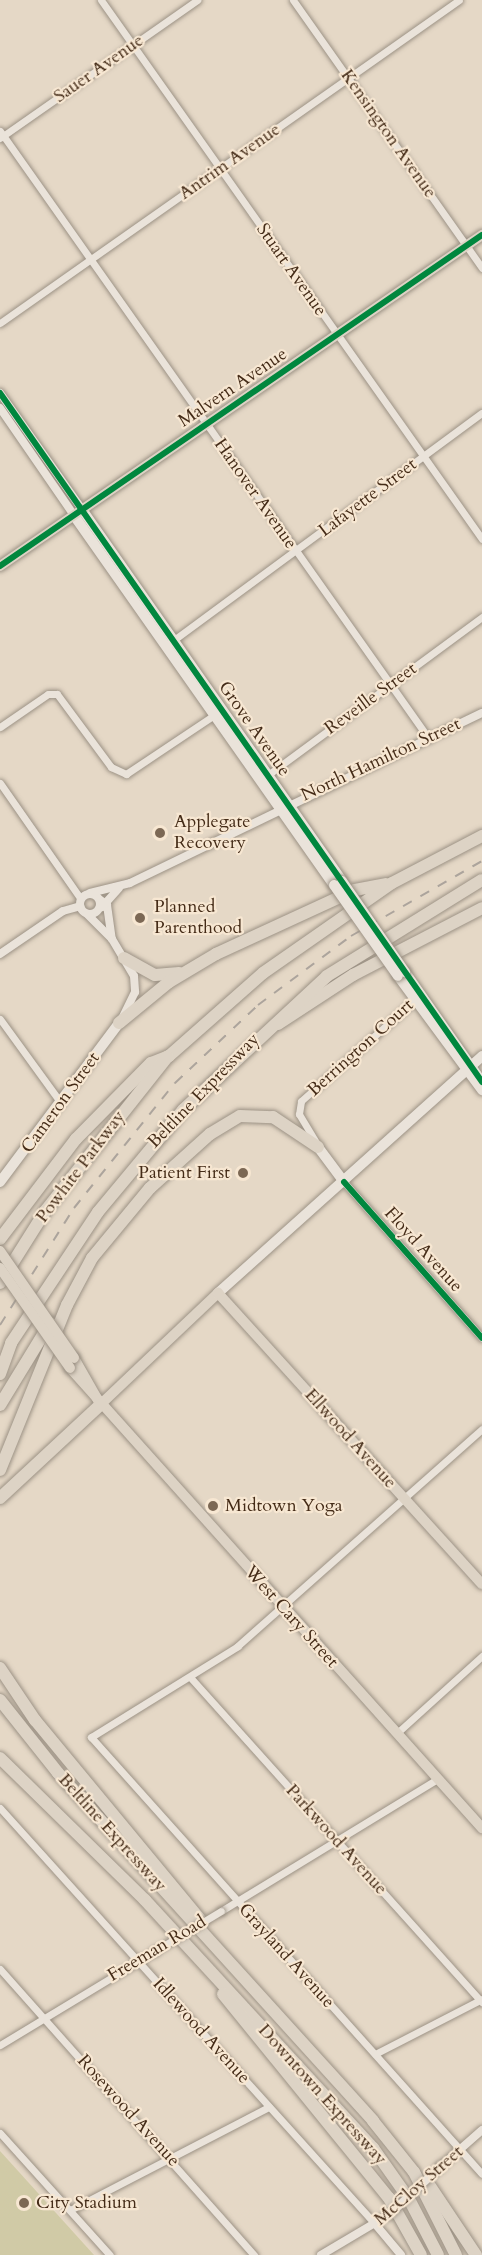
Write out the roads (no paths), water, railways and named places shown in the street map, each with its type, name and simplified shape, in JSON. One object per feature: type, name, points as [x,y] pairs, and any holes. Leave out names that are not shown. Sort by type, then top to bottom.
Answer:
[{"type":"highway","points":[[0,1239],[75,1139],[136,1077],[169,1056],[264,973],[392,883],[482,836]]},
{"type":"highway","name":"Beltline Expressway","points":[[0,1374],[11,1342],[130,1170],[258,1034],[360,951],[482,880]]},
{"type":"highway","points":[[119,1023],[186,971],[355,890],[392,883]]},
{"type":"highway","points":[[258,1034],[353,975],[482,908]]},
{"type":"highway","points":[[124,958],[155,975],[186,971]]},
{"type":"highway","name":"Powhite Parkway","points":[[0,1283],[53,1201],[169,1056]]},
{"type":"highway","points":[[0,1405],[81,1278],[150,1188],[228,1122],[251,1114],[273,1118],[318,1147]]},
{"type":"highway","points":[[2,1467],[81,1278]]},
{"type":"highway","points":[[0,1360],[11,1342]]},
{"type":"highway","points":[[0,1498],[100,1405]]},
{"type":"highway","points":[[0,1668],[35,1720],[139,1841],[228,1961]]},
{"type":"highway","name":"Beltline Expressway","points":[[0,1700],[45,1759],[228,1961]]},
{"type":"highway","name":"Beltline Expressway","points":[[0,1758],[189,1947]]},
{"type":"highway","points":[[189,1947],[248,2029],[389,2198],[421,2255]]},
{"type":"highway","name":"Downtown Expressway","points":[[189,1947],[373,2148],[413,2206],[438,2255]]},
{"type":"highway","name":"Downtown Expressway","points":[[228,1961],[373,2121],[414,2172],[456,2255]]},
{"type":"highway","points":[[373,2121],[398,2143],[476,2255]]},
{"type":"main road","name":"Malvern Avenue","points":[[0,566],[482,235]]},
{"type":"main road","name":"Grove Avenue","points":[[77,511],[482,1090]]},
{"type":"main road","name":"Cameron Street","points":[[0,1182],[119,1023]]},
{"type":"main road","points":[[100,1405],[218,1293],[482,1056]]},
{"type":"main road","name":"Grove Avenue","points":[[468,1068],[482,1082]]},
{"type":"main road","name":"Floyd Avenue","points":[[318,1147],[344,1182]]},
{"type":"main road","name":"West Cary Street","points":[[0,1251],[100,1405],[482,1828]]},
{"type":"main road","name":"West Cary Street","points":[[0,1268],[72,1363]]},
{"type":"main road","name":"Ellwood Avenue","points":[[218,1293],[482,1584]]},
{"type":"street","name":"Stuart Avenue","points":[[101,0],[482,539]]},
{"type":"street","name":"Sauer Avenue","points":[[1,135],[197,0]]},
{"type":"street","name":"Kensington Avenue","points":[[293,0],[482,268]]},
{"type":"street","name":"Antrim Avenue","points":[[0,323],[459,0]]},
{"type":"street","name":"Hanover Avenue","points":[[1,135],[429,739]]},
{"type":"street","name":"Grove Avenue","points":[[0,393],[77,511]]},
{"type":"street","name":"Grove Avenue","points":[[0,408],[77,511]]},
{"type":"street","name":"Lafayette Street","points":[[170,643],[297,553],[482,413]]},
{"type":"street","name":"Reveille Street","points":[[264,777],[482,618]]},
{"type":"street","points":[[0,727],[54,693],[121,774],[218,712]]},
{"type":"street","name":"North Hamilton Street","points":[[90,893],[119,888],[284,806],[482,713]]},
{"type":"street","points":[[0,783],[87,914],[112,939],[124,958],[136,986],[119,1023]]},
{"type":"street","name":"North Hamilton Street","points":[[102,904],[119,888]]},
{"type":"street","points":[[0,954],[80,902],[90,893],[102,904],[112,939]]},
{"type":"street","points":[[87,914],[102,904]]},
{"type":"street","name":"Berrington Court","points":[[301,1101],[418,997]]},
{"type":"street","points":[[0,1019],[61,1103]]},
{"type":"street","name":"Floyd Avenue","points":[[301,1101],[299,1114],[318,1147]]},
{"type":"street","name":"Floyd Avenue","points":[[344,1182],[482,1338]]},
{"type":"street","points":[[190,1677],[238,1646],[482,1429]]},
{"type":"street","points":[[397,1733],[482,1656]]},
{"type":"street","name":"Grayland Avenue","points":[[190,1677],[91,1737],[482,2174]]},
{"type":"street","name":"Parkwood Avenue","points":[[190,1677],[481,2000]]},
{"type":"street","name":"Freeman Road","points":[[0,2045],[437,1779]]},
{"type":"street","name":"Idlewood Avenue","points":[[0,1808],[401,2255]]},
{"type":"street","name":"Rosewood Avenue","points":[[0,1969],[254,2255]]},
{"type":"street","points":[[375,2054],[481,2000]]},
{"type":"street","points":[[70,2210],[269,2107]]},
{"type":"street","name":"McCloy Street","points":[[321,2255],[376,2225],[482,2130]]},
{"type":"street","points":[[0,2133],[110,2255]]},
{"type":"railway","points":[[0,1325],[74,1208],[175,1083],[258,1005],[351,936],[482,861]]},
{"type":"place","name":"Applegate Recovery","points":[[160,833]]},
{"type":"place","name":"Planned Parenthood","points":[[140,918]]},
{"type":"place","name":"Patient First","points":[[243,1173]]},
{"type":"place","name":"Midtown Yoga","points":[[213,1506]]},
{"type":"place","name":"City Stadium","points":[[24,2203]]}]
